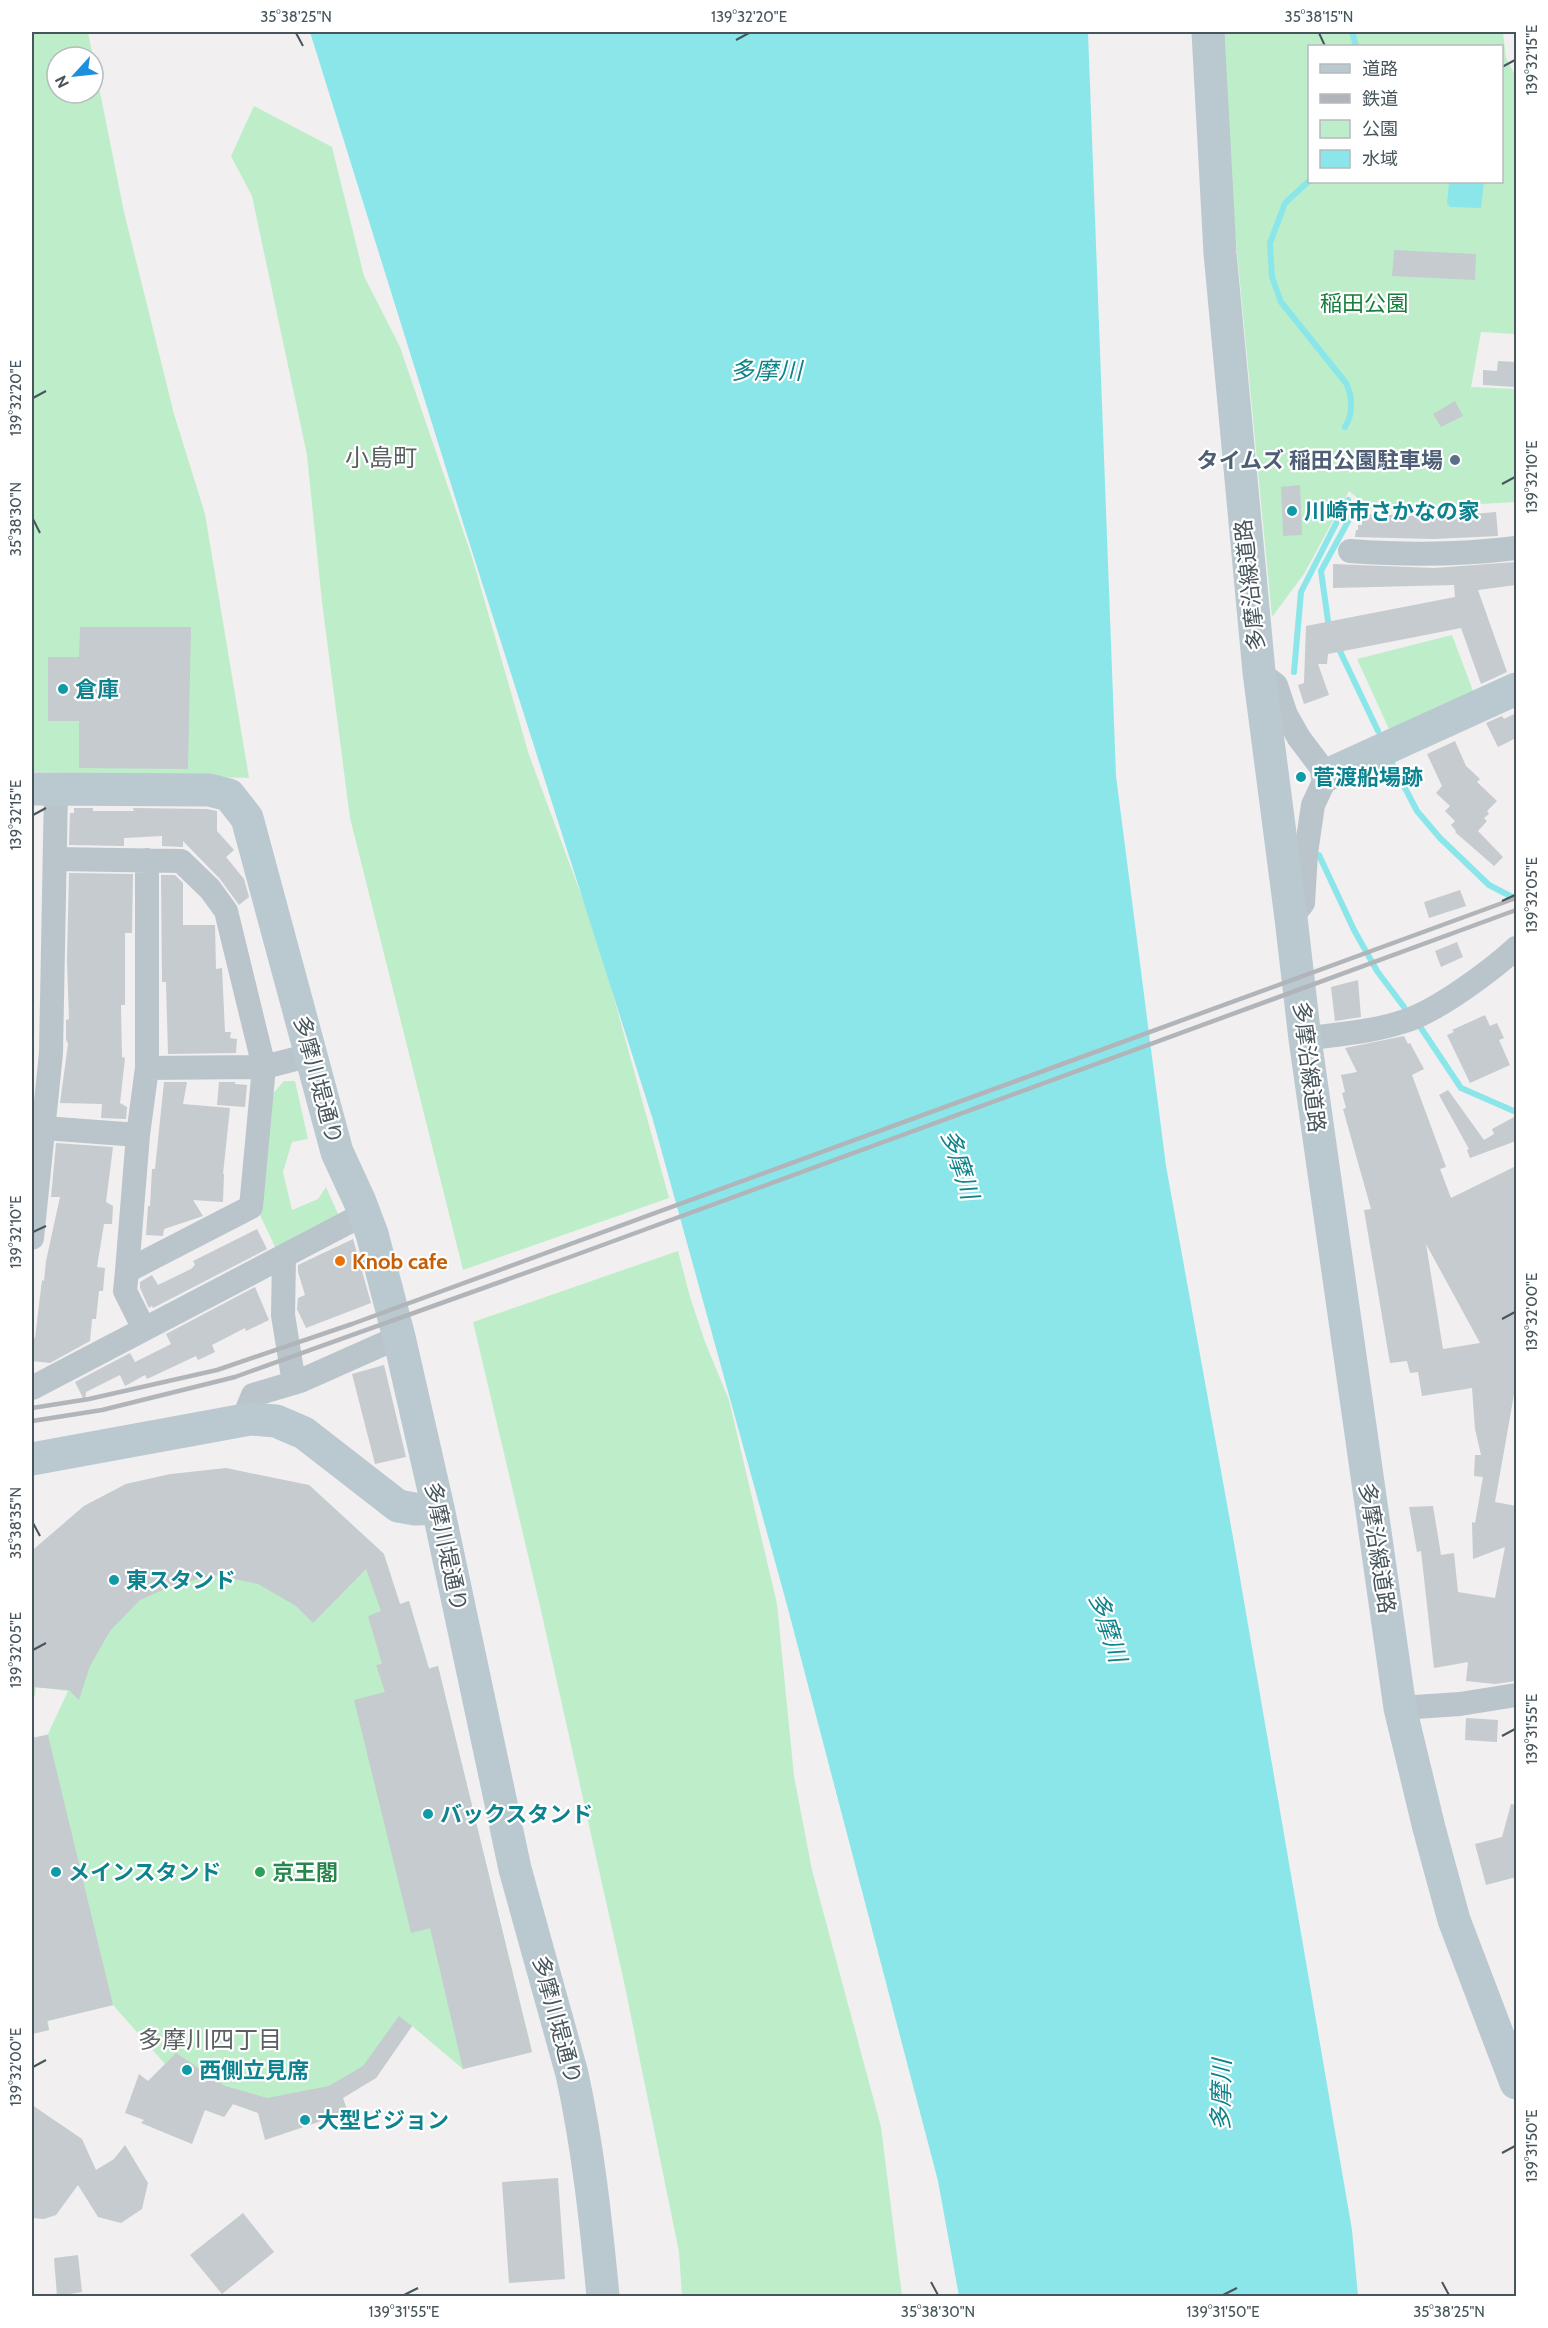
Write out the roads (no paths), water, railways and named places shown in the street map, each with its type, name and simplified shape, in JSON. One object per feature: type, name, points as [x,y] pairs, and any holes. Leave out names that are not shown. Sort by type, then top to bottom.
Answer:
[{"type":"street","name":"多摩沿線道路","points":[[1208,32],[1220,253],[1259,672],[1305,1039],[1400,1708],[1454,1920],[1516,2083]]},
{"type":"street","points":[[1350,551],[1411,555],[1476,553],[1516,548]]},
{"type":"street","points":[[1259,672],[1276,685],[1286,715],[1299,738],[1327,775]]},
{"type":"street","points":[[1291,918],[1303,903],[1306,853],[1313,805],[1327,775],[1516,689]]},
{"type":"street","points":[[32,1238],[51,1053],[55,859],[44,789]]},
{"type":"street","name":"多摩川堤通り","points":[[44,789],[209,790],[229,795],[242,810],[251,830],[337,1152],[372,1234],[399,1337],[515,1869],[579,2104],[596,2223],[603,2296]]},
{"type":"street","points":[[55,859],[182,861],[210,890],[225,911],[264,1067],[251,1207],[127,1271]]},
{"type":"street","points":[[144,1329],[125,1291],[138,1135],[147,1068],[147,860]]},
{"type":"street","points":[[1305,1039],[1369,1030],[1406,1021],[1437,1006],[1516,948]]},
{"type":"street","points":[[147,1068],[264,1067],[311,1055]]},
{"type":"street","points":[[44,1128],[138,1135]]},
{"type":"street","points":[[32,1388],[364,1214]]},
{"type":"street","points":[[284,1257],[283,1315],[294,1383]]},
{"type":"street","points":[[250,1419],[248,1407],[253,1395],[294,1383],[399,1337]]},
{"type":"street","points":[[32,1459],[250,1419],[276,1421],[304,1433],[398,1506],[416,1509],[438,1508]]},
{"type":"street","points":[[1400,1708],[1460,1704],[1516,1695]]},
{"type":"water","name":"多摩川","points":[[310,32],[1088,32],[1116,776],[1166,1166],[1234,1543],[1352,2230],[1358,2296],[959,2296],[938,2181],[787,1605],[653,1120]]},
{"type":"water","points":[[1449,183],[1484,183],[1481,208],[1450,207],[1447,203]]},
{"type":"waterway","points":[[1352,32],[1356,45]]},
{"type":"waterway","points":[[1308,182],[1285,203],[1270,243],[1272,277],[1281,302],[1346,383],[1351,405],[1350,417],[1345,427]]},
{"type":"waterway","points":[[1294,672],[1301,592],[1348,500]]},
{"type":"waterway","points":[[1329,628],[1321,571],[1357,505]]},
{"type":"waterway","points":[[1337,645],[1378,731]]},
{"type":"waterway","points":[[1392,763],[1417,811],[1440,838],[1489,885],[1516,899]]},
{"type":"waterway","points":[[1319,855],[1354,930],[1377,971],[1404,1007]]},
{"type":"waterway","points":[[1419,1025],[1461,1088],[1516,1112]]},
{"type":"railway","points":[[32,1408],[89,1399],[217,1370],[352,1324],[1516,898]]},
{"type":"railway","points":[[32,1421],[102,1410],[235,1377],[570,1257],[1516,910]]},
{"type":"place","name":"タイムズ 稲田公園駐車場","points":[[1455,460]]},
{"type":"place","name":"川崎市さかなの家","points":[[1292,511]]},
{"type":"place","name":"倉庫","points":[[63,689]]},
{"type":"place","name":"菅渡船場跡","points":[[1301,777]]},
{"type":"place","name":"Knob cafe","points":[[340,1261]]},
{"type":"place","name":"東スタンド","points":[[114,1580]]},
{"type":"place","name":"バックスタンド","points":[[428,1814]]},
{"type":"place","name":"メインスタンド","points":[[56,1872]]},
{"type":"place","name":"京王閣","points":[[260,1872]]},
{"type":"place","name":"西側立見席","points":[[187,2070]]},
{"type":"place","name":"大型ビジョン","points":[[305,2120]]},
{"type":"district","name":"小島町","points":[[381,457]]},
{"type":"district","name":"多摩川四丁目","points":[[210,2039]]},
{"type":"park label","name":"稲田公園","points":[[1364,303]]}]
